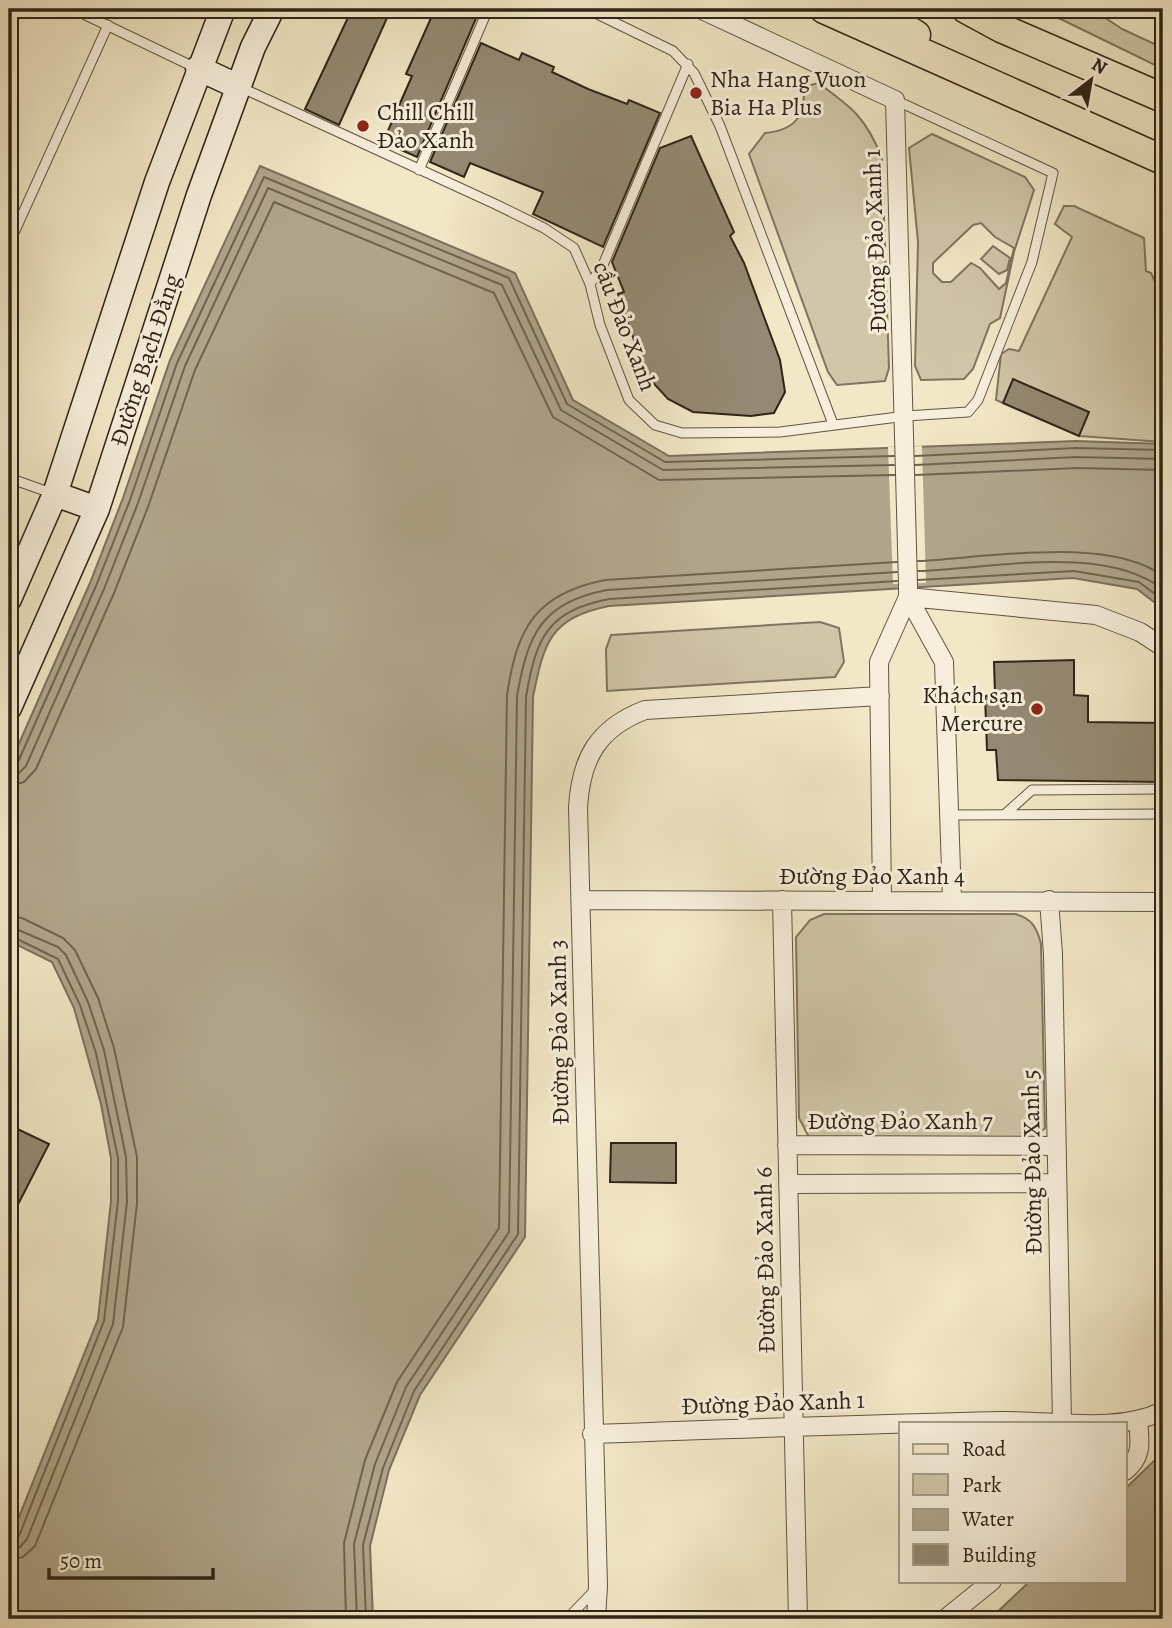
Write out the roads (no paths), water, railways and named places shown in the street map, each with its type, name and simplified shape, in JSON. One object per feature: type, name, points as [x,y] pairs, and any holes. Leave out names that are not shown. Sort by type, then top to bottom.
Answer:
[{"type":"main road","name":"Đường Bạch Đằng","points":[[9,600],[55,494],[157,182],[198,68],[223,9]]},
{"type":"main road","name":"Đường Bạch Đằng","points":[[9,708],[97,509],[199,195],[253,47],[272,9]]},
{"type":"main road","points":[[824,9],[1163,160]]},
{"type":"main road","points":[[874,9],[986,80]]},
{"type":"main road","points":[[950,9],[1163,97]]},
{"type":"main road","points":[[966,9],[1001,28]]},
{"type":"main road","points":[[198,68],[239,87]]},
{"type":"main road","points":[[55,494],[97,509]]},
{"type":"street","points":[[700,9],[895,100]]},
{"type":"street","name":"Đường Đảo Xanh 1","points":[[882,900],[879,662],[908,591],[906,416],[895,100]]},
{"type":"street","points":[[908,591],[1096,615],[1140,632],[1163,647]]},
{"type":"street","name":"Đường Đảo Xanh 1","points":[[908,591],[944,662],[952,900]]},
{"type":"street","name":"Đường Đảo Xanh 3","points":[[596,1619],[598,1587],[592,1434],[579,786],[586,761],[601,738],[621,719],[645,710],[880,696]]},
{"type":"street","name":"Đường Đảo Xanh 4","points":[[581,900],[1163,902]]},
{"type":"street","name":"Đường Đảo Xanh 6","points":[[782,900],[798,1619]]},
{"type":"street","name":"Đường Đảo Xanh 5","points":[[1049,900],[1053,954],[1062,1422]]},
{"type":"street","name":"Đường Đảo Xanh 7","points":[[787,1145],[1055,1146]]},
{"type":"street","points":[[788,1184],[1056,1183]]},
{"type":"street","name":"Đường Đảo Xanh 1","points":[[930,1422],[1138,1420],[1163,1411]]},
{"type":"street","points":[[1126,1470],[1135,1463],[1139,1454],[1138,1420]]},
{"type":"street","name":"Đường Đảo Xanh 1","points":[[592,1434],[899,1423]]},
{"type":"street","points":[[945,1619],[991,1582]]},
{"type":"lane","points":[[73,9],[198,68]]},
{"type":"lane","points":[[419,170],[488,9]]},
{"type":"lane","points":[[587,9],[673,51],[688,64],[720,126],[833,424]]},
{"type":"lane","points":[[9,244],[108,25]]},
{"type":"lane","points":[[590,284],[603,265],[688,64]]},
{"type":"lane","name":"cầu Đảo Xanh","points":[[239,87],[544,228],[574,248],[590,284],[600,325],[629,400],[655,425],[682,433],[780,432],[906,416],[968,412],[982,392],[1032,262],[1053,173],[895,100]]},
{"type":"lane","points":[[9,478],[55,494]]},
{"type":"lane","points":[[1004,815],[1032,790],[1163,789]]},
{"type":"lane","points":[[949,815],[1163,814]]},
{"type":"lane","points":[[567,1619],[598,1587]]},
{"type":"water","points":[[260,166],[515,273],[573,400],[669,456],[1076,441],[1163,444],[1163,609],[1137,589],[1073,578],[609,606],[589,611],[562,626],[546,647],[533,697],[525,1237],[420,1395],[389,1470],[370,1546],[373,1619],[9,1619],[9,1542],[98,1319],[111,1201],[111,1158],[101,1104],[74,1008],[52,962],[9,941],[9,766],[90,583],[123,498],[170,360]]},
{"type":"water","points":[[1163,1452],[1163,1619],[990,1619],[1029,1582],[1126,1582],[1126,1488]]},
{"type":"place","name":"Nha Hang Vuon Bia Ha Plus","points":[[696,93]]},
{"type":"place","name":"Chill Chill Đảo Xanh","points":[[363,126]]},
{"type":"place","name":"Khách sạn Mercure","points":[[1037,709]]}]
